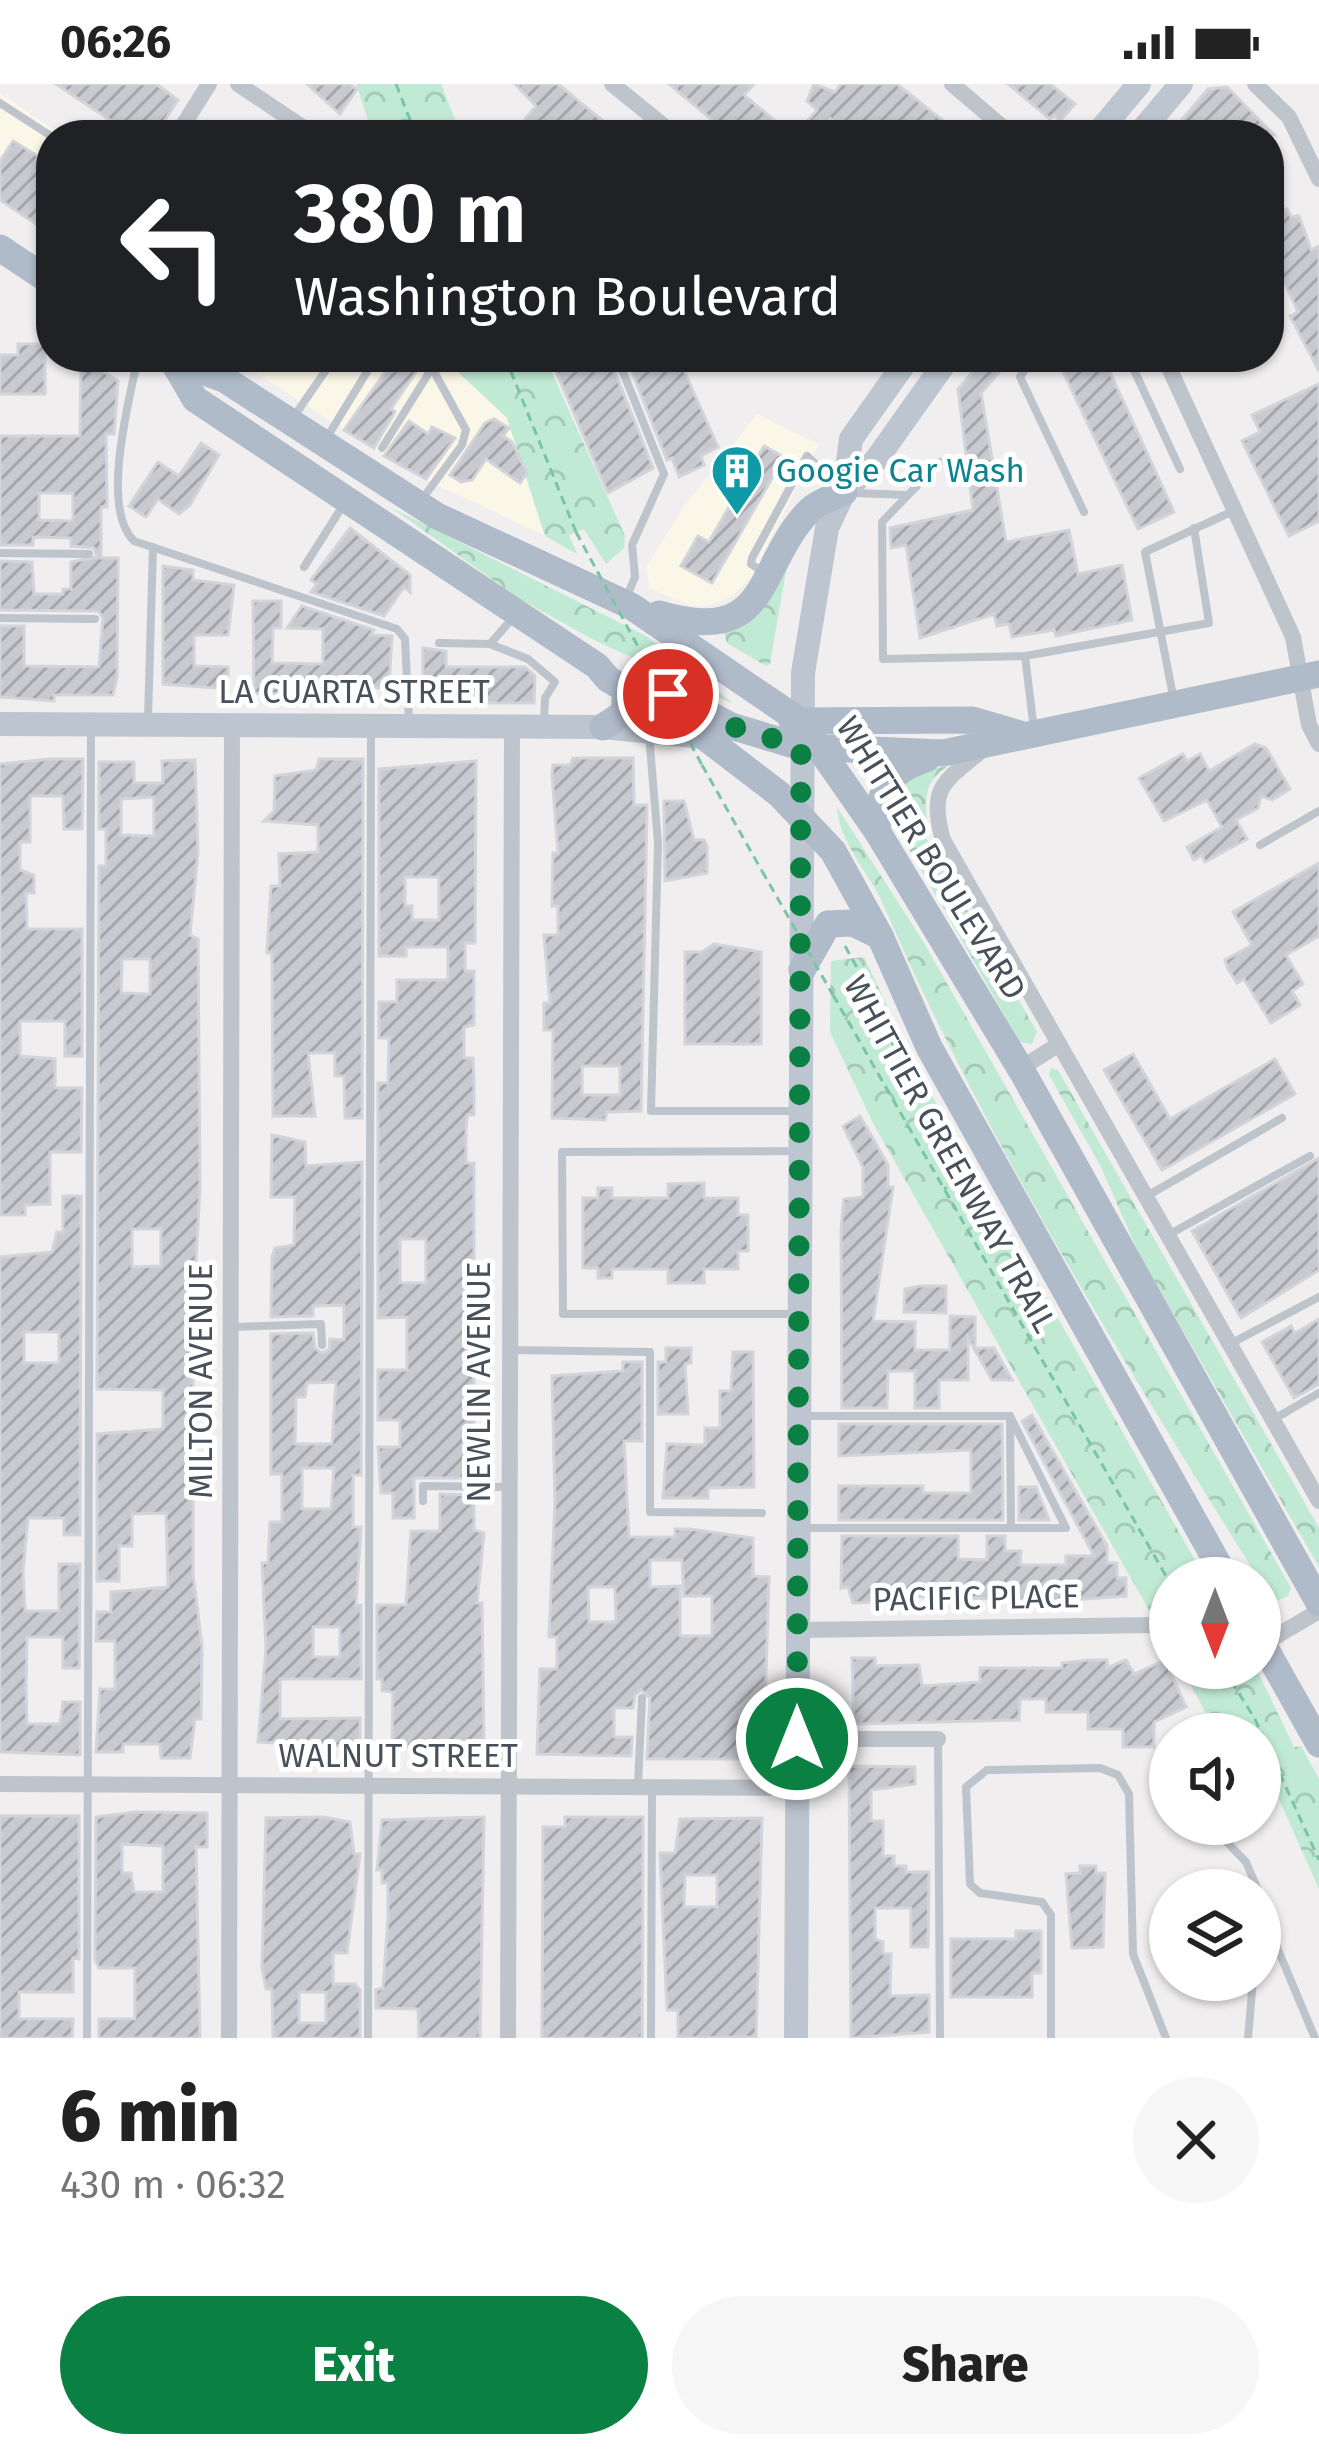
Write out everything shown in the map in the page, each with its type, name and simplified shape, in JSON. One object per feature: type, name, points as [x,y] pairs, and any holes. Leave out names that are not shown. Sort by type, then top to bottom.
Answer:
[{"type":"main road","points":[[0,248],[36,273]]},
{"type":"main road","name":"WHITTIER BOULEVARD","points":[[180,372],[196,399],[597,666],[633,683],[704,752],[802,817],[833,851],[880,936],[929,1047],[1214,1557]]},
{"type":"main road","name":"WHITTIER BOULEVARD","points":[[204,372],[224,380],[322,446],[376,457],[418,504],[627,605],[807,739],[877,830],[1021,1069],[1319,1607]]},
{"type":"main road","points":[[627,605],[695,623],[718,621],[748,606],[771,578],[812,507],[844,492]]},
{"type":"main road","points":[[877,830],[886,781],[900,766],[1027,733],[1309,676]]},
{"type":"main road","points":[[603,727],[624,713],[633,683],[663,680],[807,739],[944,753]]},
{"type":"main road","points":[[807,739],[972,720],[1027,733]]},
{"type":"main road","points":[[802,970],[828,924],[853,922],[880,936]]},
{"type":"main road","points":[[1281,1677],[1319,1744]]},
{"type":"street","points":[[186,120],[209,84]]},
{"type":"street","points":[[238,84],[292,120]]},
{"type":"street","points":[[612,84],[656,120]]},
{"type":"street","points":[[952,84],[994,120]]},
{"type":"street","points":[[1109,120],[1139,84]]},
{"type":"street","points":[[1151,120],[1181,84]]},
{"type":"street","points":[[1255,84],[1289,117],[1319,179]]},
{"type":"street","points":[[796,2038],[802,817],[817,567],[827,528],[844,492],[851,439],[898,372]]},
{"type":"street","points":[[844,492],[876,460],[937,372]]},
{"type":"street","points":[[1171,372],[1309,676],[1309,725],[1319,744]]},
{"type":"street","name":"LA CUARTA STREET","points":[[0,724],[603,727],[649,731],[704,752]]},
{"type":"street","name":"MILTON AVENUE","points":[[229,2038],[232,724]]},
{"type":"street","name":"NEWLIN AVENUE","points":[[508,2038],[512,726]]},
{"type":"street","points":[[991,742],[939,789],[943,840],[1319,1502]]},
{"type":"street","points":[[1021,1069],[1059,1044]]},
{"type":"street","points":[[1281,1629],[1319,1607]]},
{"type":"street","name":"PACIFIC PLACE","points":[[797,1630],[1149,1625]]},
{"type":"street","points":[[797,1739],[938,1739]]},
{"type":"street","name":"WALNUT STREET","points":[[0,1784],[796,1788]]},
{"type":"lane","points":[[0,103],[36,126]]},
{"type":"lane","points":[[136,372],[119,477],[118,517],[134,542],[397,629],[405,639],[409,725]]},
{"type":"lane","points":[[289,423],[325,372]]},
{"type":"lane","points":[[322,446],[367,372]]},
{"type":"lane","points":[[376,457],[429,372]]},
{"type":"lane","points":[[418,504],[462,445],[466,430],[434,372]]},
{"type":"lane","points":[[623,372],[664,474],[632,545],[635,577],[627,605]]},
{"type":"lane","points":[[1023,372],[1020,377],[1084,512]]},
{"type":"lane","points":[[1135,372],[1180,469]]},
{"type":"lane","points":[[771,578],[752,564],[752,557],[807,456],[844,492],[907,495]]},
{"type":"lane","points":[[940,462],[882,522],[883,659],[1024,656],[1209,622],[1194,528]]},
{"type":"lane","points":[[304,567],[346,501]]},
{"type":"lane","points":[[1175,703],[1145,552],[1234,511]]},
{"type":"lane","points":[[148,724],[153,547]]},
{"type":"lane","points":[[0,553],[89,554]]},
{"type":"lane","points":[[490,644],[517,613]]},
{"type":"lane","points":[[0,618],[94,619]]},
{"type":"lane","points":[[439,643],[490,644],[528,659],[555,682],[545,698],[544,726]]},
{"type":"lane","points":[[1024,656],[1027,733]]},
{"type":"lane","points":[[87,2038],[91,724]]},
{"type":"lane","points":[[368,2038],[371,725]]},
{"type":"lane","points":[[649,731],[658,842],[651,1111],[801,1111]]},
{"type":"lane","points":[[1260,845],[1319,812]]},
{"type":"lane","points":[[1146,1196],[1282,1118]]},
{"type":"lane","points":[[798,1314],[562,1314],[562,1152],[801,1151]]},
{"type":"lane","points":[[1168,1235],[1310,1156]]},
{"type":"lane","points":[[1230,1344],[1319,1297]]},
{"type":"lane","points":[[231,1327],[321,1324],[322,1345]]},
{"type":"lane","points":[[508,1350],[650,1352],[650,1512],[762,1513]]},
{"type":"lane","points":[[1273,1420],[1319,1393]]},
{"type":"lane","points":[[798,1416],[1010,1416]]},
{"type":"lane","points":[[798,1528],[1066,1528],[1010,1416]]},
{"type":"lane","points":[[1010,1416],[1011,1528]]},
{"type":"lane","points":[[423,1501],[423,1486],[508,1487]]},
{"type":"lane","points":[[642,1698],[651,2038]]},
{"type":"lane","points":[[938,1739],[940,2038]]},
{"type":"lane","points":[[1051,2038],[1051,1915],[1042,1902],[980,1893],[970,1884],[966,1787],[987,1771],[1100,1768],[1118,1775],[1130,1794],[1133,1954],[1166,2038]]},
{"type":"lane","points":[[1230,1845],[1249,1869]]},
{"type":"lane","points":[[1281,1957],[1315,2038]]},
{"type":"lane","points":[[1248,2038],[1251,2001]]},
{"type":"path","points":[[396,84],[410,120]]},
{"type":"path","name":"WHITTIER GREENWAY TRAIL","points":[[512,372],[576,532],[704,752],[762,871],[1155,1557]]},
{"type":"path","points":[[841,934],[954,1184],[943,1190]]},
{"type":"path","points":[[1236,1689],[1255,1719],[1319,1861]]},
{"type":"shaded area","points":[[0,93],[40,120],[36,120],[36,224],[0,199]]},
{"type":"shaded area","points":[[254,372],[458,372],[507,418],[545,536],[412,473]]},
{"type":"shaded area","points":[[757,414],[819,444],[750,579],[731,597],[707,606],[691,606],[650,588],[646,567],[683,508]]},
{"type":"green space","points":[[356,84],[441,84],[455,120],[368,120]]},
{"type":"green space","points":[[458,372],[552,372],[625,536],[624,548],[606,564],[584,529],[569,535],[577,554],[545,536],[507,418]]},
{"type":"green space","points":[[392,508],[646,636],[734,704],[596,641],[520,599]]},
{"type":"green space","points":[[787,565],[766,666],[727,643],[723,629]]},
{"type":"green space","points":[[947,767],[928,790],[926,838],[1037,1032],[1032,1044],[1020,1042],[889,814],[895,785],[924,768]]},
{"type":"green space","points":[[837,807],[924,943],[1273,1557],[1245,1557],[1064,1258],[968,1083],[839,820]]},
{"type":"green space","points":[[864,957],[917,1069],[1193,1557],[1149,1557],[1149,1610],[874,1125],[830,1032],[831,961]]},
{"type":"green space","points":[[1051,1068],[1058,1070],[1319,1528],[1319,1567],[1139,1254],[1100,1165],[1049,1075]]},
{"type":"green space","points":[[1281,1570],[1291,1588],[1281,1599]]},
{"type":"green space","points":[[1193,1689],[1266,1689],[1278,1713],[1206,1713]]},
{"type":"green space","points":[[1281,1720],[1294,1747],[1301,1746],[1319,1779],[1319,1889],[1281,1804]]},
{"type":"building","points":[[56,84],[156,84],[178,100],[165,120],[110,120]]},
{"type":"building","points":[[307,84],[349,84],[357,89],[340,114]]},
{"type":"building","points":[[515,84],[558,84],[602,120],[524,120],[536,106]]},
{"type":"building","points":[[669,84],[754,84],[744,95],[774,120],[712,120]]},
{"type":"building","points":[[814,84],[835,92],[841,84],[897,84],[942,120],[808,120],[817,110],[807,101]]},
{"type":"building","points":[[1008,84],[1050,84],[1075,104],[1061,120],[1054,115],[1050,119]]},
{"type":"building","points":[[1227,87],[1259,120],[1182,120],[1208,89]]},
{"type":"building","points":[[13,141],[36,155],[36,224],[0,200],[0,161]]},
{"type":"building","points":[[1284,210],[1291,217],[1299,216],[1311,250],[1319,246],[1319,371],[1290,316],[1298,312],[1284,282]]},
{"type":"building","points":[[18,344],[36,344],[36,372],[45,372],[45,394],[0,394],[0,355],[18,355]]},
{"type":"building","points":[[81,372],[104,372],[118,381],[114,434],[106,434],[107,507],[101,507],[101,558],[118,558],[113,695],[54,695],[54,701],[0,697],[0,626],[24,626],[24,666],[99,667],[103,618],[98,611],[0,610],[0,561],[32,562],[34,594],[63,594],[63,589],[71,589],[71,562],[97,557],[94,548],[71,546],[71,538],[33,537],[33,545],[0,545],[0,436],[80,436]],"holes":[[[39,493],[73,493],[73,521],[39,520]]]},
{"type":"building","points":[[385,372],[416,372],[391,409],[395,412],[374,448],[344,430]]},
{"type":"building","points":[[556,372],[615,372],[653,468],[608,493]]},
{"type":"building","points":[[632,372],[685,372],[718,447],[701,456],[704,465],[679,477],[672,458],[667,460]]},
{"type":"building","points":[[972,372],[1000,372],[981,393],[1006,542],[1069,530],[1078,574],[1122,565],[1132,620],[1056,636],[1054,630],[1012,637],[1009,624],[997,626],[994,614],[920,638],[906,545],[891,548],[890,528],[973,510],[958,389]]},
{"type":"building","points":[[1063,372],[1110,372],[1174,512],[1138,529]]},
{"type":"building","points":[[1319,384],[1319,521],[1289,536],[1242,441],[1260,432],[1252,415]]},
{"type":"building","points":[[494,419],[509,428],[503,436],[512,442],[527,473],[520,483],[486,459],[472,480],[461,482],[450,475],[485,423]]},
{"type":"building","points":[[409,421],[428,434],[432,427],[455,438],[426,479],[384,456]]},
{"type":"building","points":[[201,443],[219,455],[190,505],[179,514],[158,499],[146,517],[129,506],[158,462],[179,476]]},
{"type":"building","name":"Googie Car Wash","points":[[764,446],[784,457],[712,583],[681,566],[698,536],[709,542]]},
{"type":"building","points":[[350,528],[410,575],[410,592],[404,587],[384,616],[311,592],[317,584],[311,580]]},
{"type":"building","points":[[163,566],[193,570],[193,580],[234,585],[228,635],[194,635],[194,666],[228,667],[228,689],[163,684]]},
{"type":"building","points":[[253,601],[281,601],[281,628],[273,628],[272,663],[323,664],[323,629],[287,628],[302,606],[374,630],[370,635],[392,636],[389,687],[323,692],[323,685],[279,683],[279,694],[254,693]]},
{"type":"building","points":[[423,648],[446,651],[446,667],[525,667],[535,676],[534,703],[423,703]]},
{"type":"building","points":[[1255,744],[1266,748],[1290,789],[1272,800],[1261,796],[1258,808],[1236,820],[1247,839],[1205,862],[1202,855],[1194,860],[1187,847],[1222,827],[1207,800],[1164,821],[1139,778],[1183,754],[1187,761],[1200,754],[1209,771]]},
{"type":"building","points":[[573,758],[633,758],[634,805],[647,805],[641,1111],[607,1112],[605,1120],[552,1118],[553,1030],[544,1030],[544,1003],[550,1003],[544,935],[558,935],[558,906],[552,906],[553,853],[558,853],[552,775],[553,765],[570,765]],"holes":[[[582,1066],[620,1066],[620,1095],[582,1095]]]},
{"type":"building","points":[[83,759],[82,829],[64,829],[63,796],[30,796],[30,842],[20,842],[20,870],[34,875],[34,893],[26,893],[27,929],[82,929],[82,1056],[65,1056],[65,1021],[20,1021],[20,1056],[55,1059],[55,1088],[82,1088],[81,1152],[50,1152],[50,1204],[25,1205],[25,1215],[0,1215],[0,764]]},
{"type":"building","points":[[319,759],[363,759],[362,1118],[345,1118],[344,1076],[335,1076],[335,1053],[308,1053],[315,1116],[273,1116],[272,953],[267,953],[271,886],[280,886],[279,854],[318,852],[318,825],[264,821],[274,811],[275,776],[316,770]]},
{"type":"building","points":[[195,760],[198,852],[190,935],[198,939],[200,1188],[193,1313],[193,1574],[202,1646],[201,1719],[195,1719],[190,1758],[161,1758],[160,1744],[123,1744],[123,1752],[96,1752],[100,1689],[115,1689],[115,1641],[96,1641],[97,1612],[111,1612],[111,1592],[168,1587],[166,1513],[132,1514],[132,1546],[119,1546],[119,1581],[97,1581],[97,1434],[163,1429],[163,1390],[97,1389],[99,866],[106,866],[106,829],[99,829],[99,762],[134,762],[134,783],[163,783],[162,761]],"holes":[[[154,797],[154,836],[121,835],[121,799]],[[122,959],[150,959],[150,994],[121,993]],[[132,1229],[161,1229],[161,1266],[132,1267]]]},
{"type":"building","points":[[476,761],[475,943],[465,943],[465,971],[474,971],[474,1025],[464,1027],[464,1058],[473,1058],[474,1084],[474,1115],[467,1115],[466,1163],[474,1163],[474,1478],[414,1478],[414,1518],[393,1518],[393,1493],[381,1493],[378,1447],[400,1447],[400,1420],[378,1420],[378,1370],[407,1370],[407,1317],[378,1318],[378,1083],[388,1083],[389,1038],[379,1038],[379,1002],[397,1002],[397,980],[448,980],[448,947],[406,947],[406,956],[379,956],[379,769]],"holes":[[[405,877],[439,877],[439,920],[412,920],[412,906],[405,906]],[[400,1239],[426,1239],[426,1283],[400,1283]]]},
{"type":"building","points":[[664,801],[684,801],[694,840],[704,840],[707,846],[707,873],[665,881]]},
{"type":"building","points":[[1319,863],[1319,936],[1286,955],[1303,984],[1292,991],[1300,1005],[1271,1023],[1244,979],[1237,983],[1228,969],[1225,960],[1252,945],[1233,912]]},
{"type":"building","points":[[714,944],[761,952],[761,1044],[685,1044],[685,952],[702,952]]},
{"type":"building","points":[[1133,1054],[1170,1119],[1275,1059],[1295,1094],[1162,1170],[1104,1070]]},
{"type":"building","points":[[860,1116],[888,1165],[888,1187],[893,1187],[873,1321],[915,1322],[915,1350],[950,1350],[950,1316],[975,1317],[975,1348],[994,1348],[1012,1380],[992,1380],[968,1338],[968,1380],[939,1380],[939,1408],[915,1408],[915,1371],[888,1371],[887,1408],[842,1408],[841,1229],[844,1199],[863,1197],[863,1167],[843,1126]]},
{"type":"building","points":[[272,1135],[305,1142],[306,1166],[362,1162],[361,1475],[353,1475],[353,1527],[361,1527],[356,1605],[361,1605],[361,1679],[280,1679],[280,1719],[360,1718],[360,1747],[258,1742],[266,1648],[262,1563],[268,1563],[270,1522],[282,1522],[282,1474],[271,1474],[271,1334],[313,1333],[315,1348],[321,1353],[329,1350],[330,1339],[344,1340],[344,1305],[313,1306],[313,1316],[271,1317],[272,1257],[275,1248],[294,1245],[295,1197],[271,1197]],"holes":[[[336,1382],[332,1444],[295,1444],[296,1397],[305,1397],[307,1383]],[[302,1468],[334,1468],[331,1509],[302,1509]],[[313,1627],[340,1627],[340,1657],[313,1657]]]},
{"type":"building","points":[[1319,1158],[1319,1270],[1241,1318],[1192,1231]]},
{"type":"building","points":[[704,1183],[704,1198],[738,1198],[738,1215],[748,1215],[748,1251],[738,1251],[738,1269],[704,1269],[704,1283],[668,1283],[668,1269],[612,1269],[612,1278],[598,1278],[598,1268],[583,1268],[583,1198],[598,1198],[598,1188],[612,1188],[612,1198],[668,1198],[668,1184]]},
{"type":"building","points":[[63,1196],[81,1196],[80,1535],[64,1535],[64,1518],[28,1518],[23,1572],[25,1611],[59,1611],[59,1564],[80,1564],[79,1668],[63,1668],[63,1637],[27,1637],[27,1724],[60,1724],[63,1702],[80,1702],[80,1755],[0,1752],[0,1257],[52,1252],[57,1232],[63,1232]],"holes":[[[24,1332],[59,1332],[59,1363],[24,1363]]]},
{"type":"building","points":[[946,1286],[946,1313],[904,1312],[905,1289]]},
{"type":"building","points":[[1319,1319],[1319,1384],[1294,1398],[1262,1342],[1291,1326],[1295,1333]]},
{"type":"building","points":[[666,1348],[691,1348],[691,1363],[685,1364],[688,1414],[658,1414],[658,1362],[666,1362]]},
{"type":"building","points":[[733,1352],[753,1352],[754,1487],[708,1488],[708,1498],[663,1498],[667,1444],[705,1445],[705,1428],[720,1428],[720,1391],[731,1391]]},
{"type":"building","points":[[623,1362],[642,1362],[642,1441],[624,1441],[629,1537],[675,1537],[675,1529],[690,1529],[753,1538],[753,1576],[769,1577],[765,1706],[751,1706],[751,1736],[764,1736],[764,1759],[647,1759],[650,1698],[641,1690],[633,1708],[614,1708],[614,1737],[632,1737],[631,1756],[537,1754],[540,1669],[557,1669],[557,1637],[549,1637],[555,1501],[552,1376],[623,1371]],"holes":[[[650,1560],[682,1560],[684,1596],[712,1596],[712,1636],[680,1636],[680,1586],[650,1587]],[[588,1587],[615,1587],[616,1622],[589,1622]]]},
{"type":"building","points":[[1032,1415],[1107,1546],[1107,1563],[1117,1563],[1117,1578],[1126,1578],[1126,1596],[1057,1601],[877,1595],[877,1602],[853,1603],[848,1587],[841,1588],[842,1536],[958,1536],[958,1559],[987,1560],[987,1536],[1005,1536],[1005,1551],[1021,1551],[1020,1565],[1066,1565],[1066,1556],[1094,1556],[1022,1421]]},
{"type":"building","points":[[839,1424],[1002,1424],[1003,1520],[839,1520],[839,1486],[923,1486],[923,1493],[971,1493],[971,1450],[839,1456]]},
{"type":"building","points":[[1019,1487],[1036,1487],[1049,1520],[1019,1520]]},
{"type":"building","points":[[440,1494],[474,1495],[474,1530],[484,1533],[477,1603],[482,1603],[484,1747],[392,1746],[393,1692],[382,1691],[382,1679],[377,1679],[377,1605],[406,1605],[411,1531],[440,1531]]},
{"type":"building","points":[[852,1658],[875,1658],[875,1666],[919,1665],[922,1686],[980,1682],[980,1668],[1062,1668],[1062,1663],[1107,1660],[1107,1668],[1126,1660],[1134,1674],[1149,1667],[1149,1689],[1178,1689],[1186,1707],[1173,1713],[1149,1713],[1149,1747],[1123,1747],[1123,1729],[1088,1729],[1088,1712],[1046,1712],[1046,1699],[1020,1699],[1019,1720],[854,1724]]},
{"type":"building","points":[[849,1766],[915,1767],[915,1784],[871,1790],[871,1821],[883,1821],[883,1856],[894,1856],[894,1866],[906,1866],[906,1872],[929,1872],[928,1947],[911,1947],[911,1908],[875,1908],[875,1939],[883,1942],[883,1954],[891,1954],[890,1996],[929,1995],[929,2032],[851,2038]]},
{"type":"building","points":[[207,1813],[207,1847],[196,1847],[200,2038],[99,2038],[99,2019],[135,2019],[135,1968],[99,1968],[95,1959],[96,1817]],"holes":[[[122,1844],[163,1846],[163,1892],[134,1892],[131,1873],[122,1873]]]},
{"type":"building","points":[[0,1816],[79,1816],[79,1959],[73,1958],[73,1992],[19,1992],[19,2019],[73,2019],[72,2038],[0,2038]]},
{"type":"building","points":[[323,1817],[350,1822],[354,1854],[360,1854],[347,1953],[333,1953],[333,1984],[355,1984],[360,1990],[360,2038],[273,2038],[272,1989],[266,1989],[262,1968],[266,1818]],"holes":[[[299,1992],[326,1992],[326,2023],[299,2023]]]},
{"type":"building","points":[[484,1817],[480,2038],[419,2038],[418,2009],[376,2008],[376,1990],[383,1988],[388,1917],[388,1883],[382,1883],[382,1870],[377,1870],[382,1820]]},
{"type":"building","points":[[565,1817],[643,1817],[642,2038],[542,2038],[543,1827],[565,1827]]},
{"type":"building","points":[[762,1818],[756,2037],[678,2038],[678,2010],[667,2010],[660,1853],[675,1853],[680,1819]],"holes":[[[685,1875],[717,1875],[717,1907],[684,1907]]]},
{"type":"building","points":[[1080,1866],[1096,1866],[1096,1873],[1105,1873],[1103,1947],[1072,1948],[1066,1874],[1080,1873]]},
{"type":"building","points":[[1016,1931],[1041,1931],[1041,1973],[1032,1973],[1032,1997],[951,1997],[951,1939],[1016,1939]]},
{"type":"place","name":"Googie Car Wash","points":[[737,517]]},
{"type":"route","points":[[668,694],[731,726],[801,747],[797,1739]]}]
